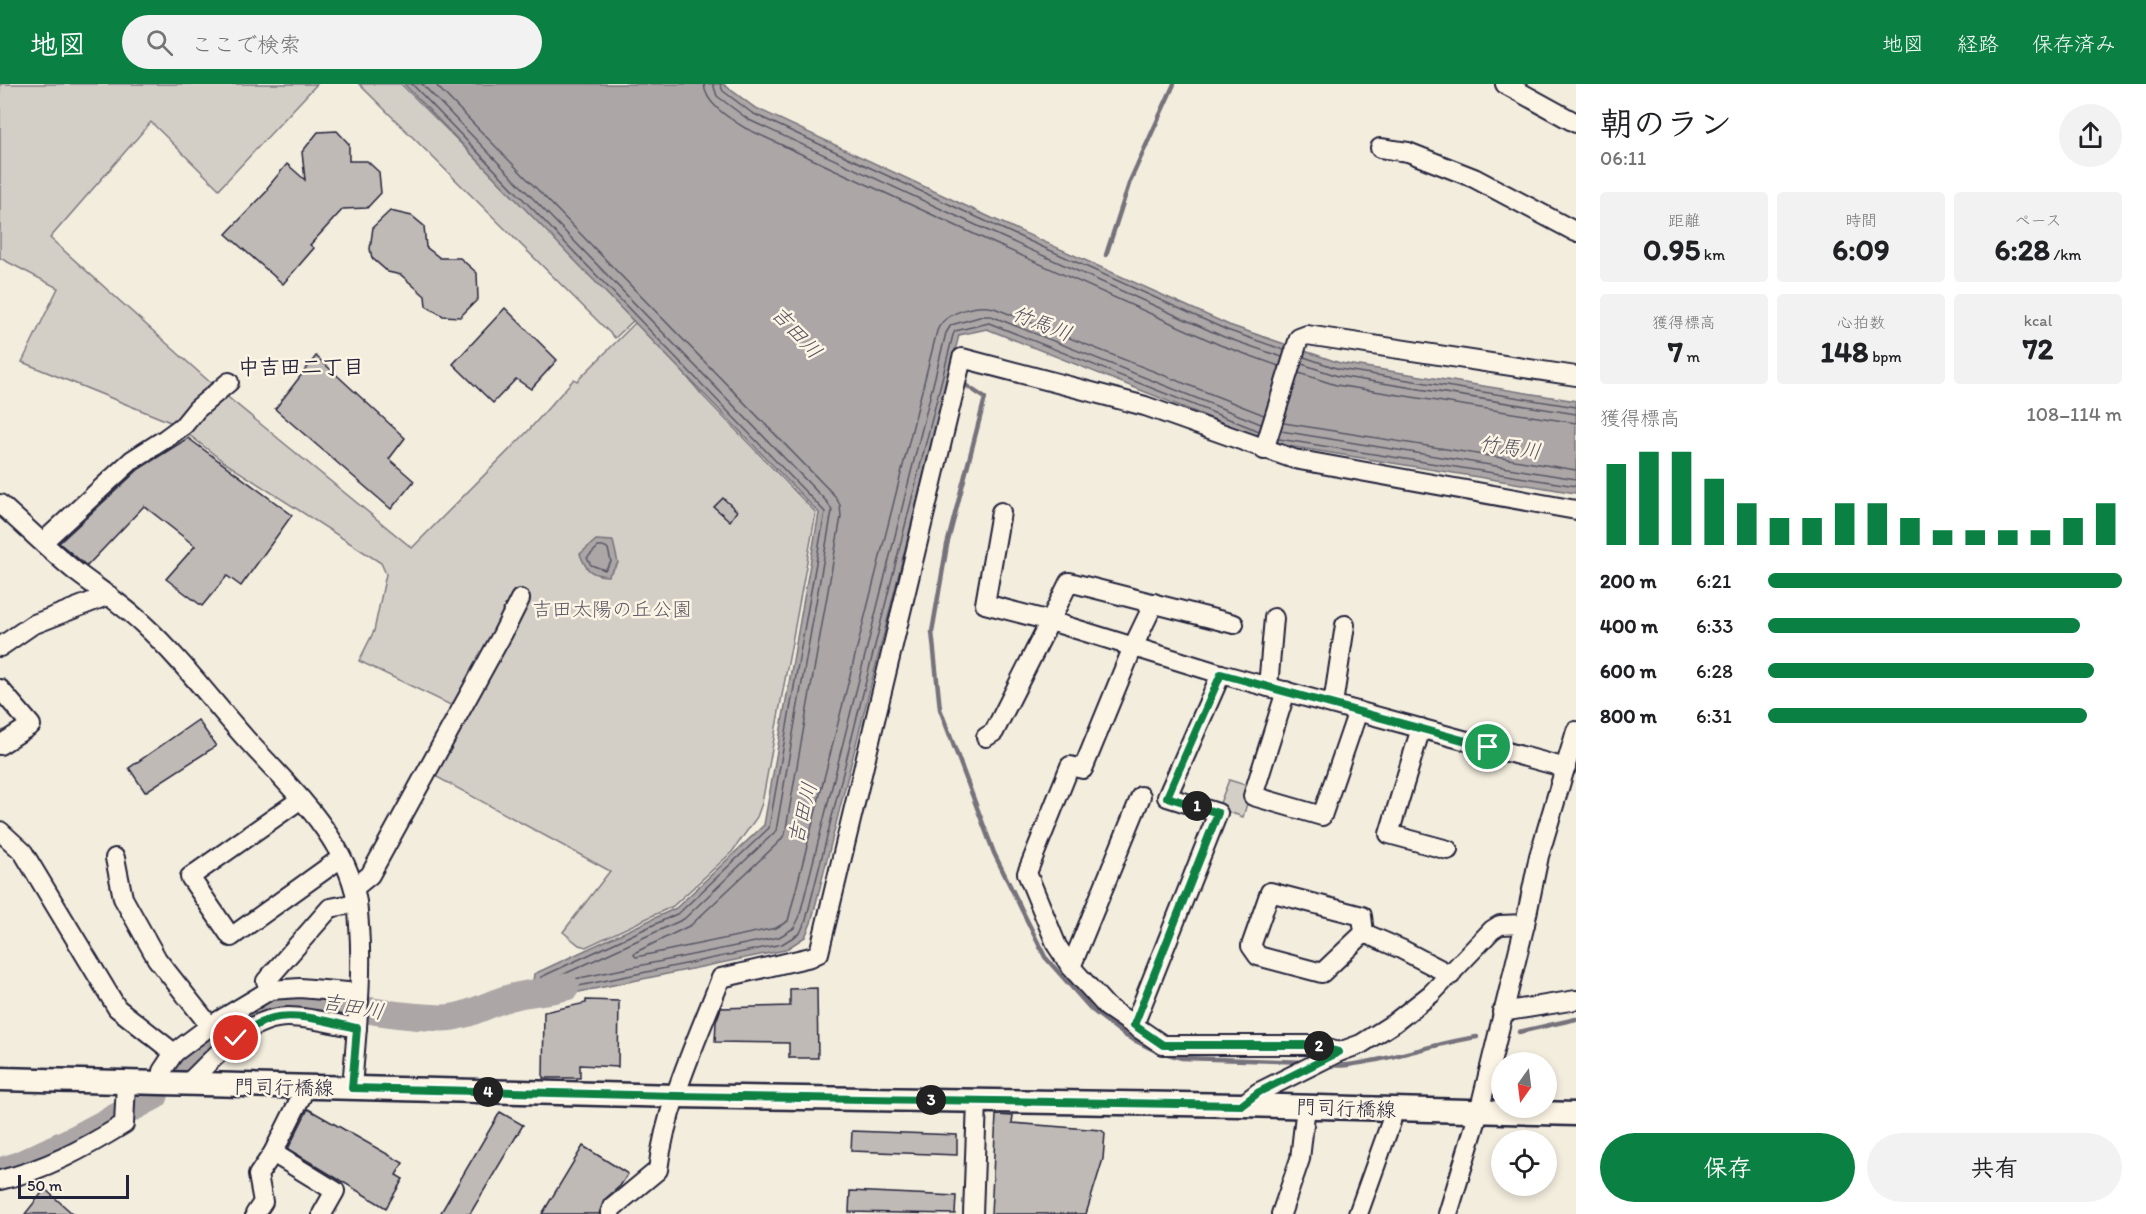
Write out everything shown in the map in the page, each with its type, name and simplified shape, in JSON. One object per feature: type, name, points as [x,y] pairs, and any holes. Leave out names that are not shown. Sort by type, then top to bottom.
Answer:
[{"type":"main road","name":"門司行橋線","points":[[0,1078],[126,1084],[1242,1105],[1576,1114]]},
{"type":"street","points":[[1505,84],[1576,123]]},
{"type":"street","points":[[1380,148],[1408,152],[1474,178],[1576,232]]},
{"type":"street","points":[[1266,447],[1299,338],[1306,335],[1576,376]]},
{"type":"street","points":[[610,1214],[612,1208],[658,1170],[661,1146],[676,1096],[721,978],[812,957],[819,953],[962,358],[1145,406],[1266,447],[1294,459],[1576,510]]},
{"type":"street","points":[[43,542],[132,460],[184,424],[197,409],[229,382]]},
{"type":"street","points":[[1001,512],[986,604],[1050,621],[1221,674],[1566,768]]},
{"type":"street","points":[[4,514],[43,542],[74,570],[143,623],[175,656],[324,828],[341,858],[356,895],[360,942],[359,998],[352,1088]]},
{"type":"street","points":[[986,737],[994,732],[1069,582],[1234,624]]},
{"type":"street","points":[[0,647],[32,625],[109,595]]},
{"type":"street","points":[[270,990],[266,981],[330,908],[356,895],[370,875],[520,599]]},
{"type":"street","points":[[1154,603],[1133,647],[1083,769],[1070,766],[1027,873],[1057,946],[1071,967],[1107,1007],[1163,1045],[1313,1045],[1336,1053]]},
{"type":"street","points":[[1274,618],[1277,689],[1253,796],[1322,816],[1358,711]]},
{"type":"street","points":[[1333,704],[1345,625]]},
{"type":"street","points":[[1134,1025],[1218,813],[1167,797],[1221,674]]},
{"type":"street","points":[[0,689],[31,725],[0,745]]},
{"type":"street","points":[[1421,728],[1389,834],[1448,850]]},
{"type":"street","points":[[1448,1214],[1479,1112],[1525,924],[1539,856],[1576,731]]},
{"type":"street","points":[[1071,967],[1141,796]]},
{"type":"street","points":[[301,799],[190,877],[231,937],[341,858]]},
{"type":"street","points":[[0,831],[23,852],[117,1008],[174,1053]]},
{"type":"street","points":[[116,858],[123,898],[157,959],[210,1026]]},
{"type":"street","points":[[1270,892],[1362,916],[1364,933],[1322,973],[1258,956],[1251,946],[1270,892]]},
{"type":"street","points":[[1242,1105],[1259,1092],[1336,1053],[1361,1044],[1394,1023],[1431,994],[1451,975],[1470,951],[1500,924],[1525,924]]},
{"type":"street","points":[[1364,933],[1451,975]]},
{"type":"street","points":[[164,1084],[162,1071],[174,1053],[210,1026],[270,990],[300,988],[359,998]]},
{"type":"street","points":[[1499,1028],[1576,1000]]},
{"type":"street","points":[[186,1085],[236,1038],[257,1024],[273,1018],[289,1016],[357,1025]]},
{"type":"street","points":[[0,1180],[17,1176],[74,1154],[124,1124],[126,1084]]},
{"type":"street","points":[[255,1214],[263,1202],[258,1175],[273,1153],[306,1086]]},
{"type":"street","points":[[973,1214],[977,1101]]},
{"type":"street","points":[[1281,1214],[1300,1159],[1306,1107]]},
{"type":"street","points":[[1358,1214],[1391,1122],[1393,1109]]},
{"type":"street","points":[[273,1153],[335,1191],[322,1214]]},
{"type":"green space","name":"吉田太陽の丘公園","points":[[0,84],[317,84],[219,189],[151,122],[50,238],[213,385],[412,548],[528,431],[574,379],[577,381],[639,319],[702,395],[816,513],[762,803],[757,817],[732,852],[673,906],[586,947],[579,945],[563,932],[610,871],[424,770],[457,708],[359,661],[374,631],[386,574],[381,563],[224,462],[175,424],[22,362],[58,288],[0,258]]},
{"type":"green space","points":[[359,84],[401,84],[636,318],[615,338]]},
{"type":"green space","points":[[1229,780],[1252,787],[1243,817],[1218,808]]},
{"type":"water","name":"竹馬川","points":[[404,84],[723,84],[754,107],[998,221],[1229,325],[1340,363],[1576,401],[1576,493],[1276,444],[987,329],[959,335],[811,923],[805,937],[785,950],[530,1002],[534,974],[676,908],[764,825],[819,513]]},
{"type":"water","points":[[596,540],[613,541],[618,563],[608,576],[589,571],[580,554]]},
{"type":"building","points":[[337,131],[349,144],[349,161],[367,161],[379,172],[381,193],[367,208],[343,209],[310,245],[314,248],[283,284],[226,234],[268,190],[267,188],[287,164],[305,180],[302,152],[318,132]]},
{"type":"building","points":[[390,211],[412,216],[424,226],[426,247],[440,258],[460,258],[477,273],[478,299],[460,317],[443,316],[426,306],[425,296],[401,275],[388,272],[372,258],[370,249],[373,227]]},
{"type":"building","points":[[505,308],[557,360],[531,389],[516,379],[493,403],[453,364]]},
{"type":"building","points":[[316,356],[405,438],[389,459],[414,481],[391,509],[275,409]]},
{"type":"building","points":[[188,438],[292,515],[241,586],[227,576],[202,606],[166,579],[195,546],[144,506],[87,566],[59,543],[139,469]]},
{"type":"building","points":[[723,498],[737,511],[730,521],[714,507]]},
{"type":"building","points":[[198,720],[216,746],[145,792],[129,768]]},
{"type":"building","points":[[817,988],[818,1058],[789,1058],[789,1043],[715,1042],[716,1022],[721,1008],[790,1006],[790,989]]},
{"type":"building","points":[[586,1000],[619,1001],[618,1067],[580,1065],[580,1078],[543,1078],[544,1012],[586,1003]]},
{"type":"building","points":[[308,1109],[403,1163],[396,1175],[403,1179],[386,1208],[288,1149]]},
{"type":"building","points":[[500,1112],[523,1125],[470,1214],[440,1214]]},
{"type":"building","points":[[996,1115],[1013,1116],[1012,1123],[1101,1130],[1105,1133],[1103,1159],[1086,1214],[991,1214]]},
{"type":"building","points":[[852,1131],[957,1135],[957,1155],[851,1151]]},
{"type":"building","points":[[583,1146],[628,1174],[620,1186],[604,1200],[599,1214],[542,1214]]},
{"type":"building","points":[[45,1189],[73,1214],[25,1214]]},
{"type":"building","points":[[850,1191],[956,1196],[955,1214],[849,1212]]},
{"type":"waterway","points":[[1106,255],[1130,181],[1174,84]]},
{"type":"waterway","points":[[961,382],[985,398],[947,545],[932,632],[940,709],[994,853],[1045,957],[1092,1010],[1126,1036],[1154,1050],[1182,1058],[1307,1062]]},
{"type":"waterway","name":"吉田川","points":[[179,1073],[241,1021],[254,1012],[283,1000],[309,999],[385,1013],[442,1018],[460,1016],[512,997],[566,987]]},
{"type":"waterway","points":[[1519,1032],[1576,1019]]},
{"type":"waterway","points":[[1327,1065],[1365,1062],[1477,1037]]},
{"type":"waterway","name":"吉田川","points":[[0,1171],[16,1166],[78,1137],[155,1096]]},
{"type":"district","name":"中吉田二丁目","points":[[301,366]]},
{"type":"route","points":[[236,1038],[257,1024],[273,1018],[289,1016],[357,1028],[352,1088],[676,1096],[1242,1105],[1259,1092],[1339,1052],[1313,1045],[1163,1045],[1134,1025],[1218,813],[1167,797],[1221,674],[1488,747]]}]
